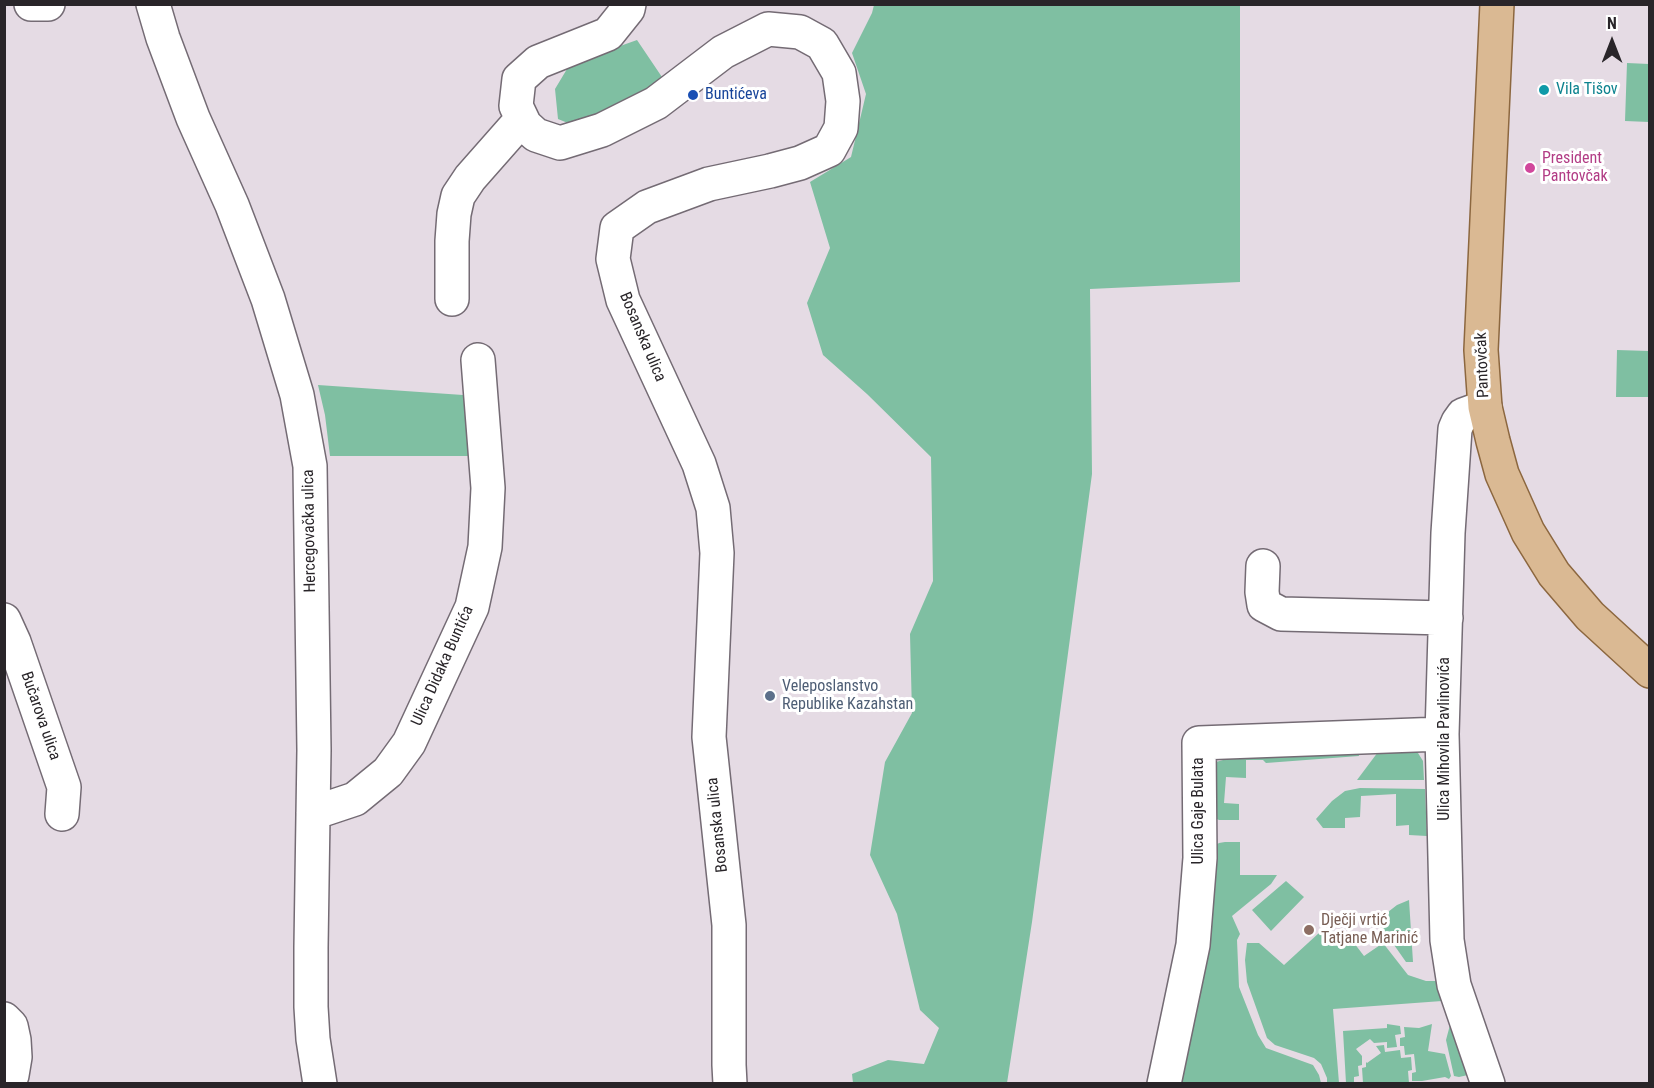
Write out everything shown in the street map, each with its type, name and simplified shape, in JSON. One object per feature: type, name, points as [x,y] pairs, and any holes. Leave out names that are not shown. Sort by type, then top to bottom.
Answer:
[{"type":"main road","name":"Pantovčak","points":[[1497,4],[1481,350],[1485,407],[1502,474],[1528,532],[1554,574],[1590,616],[1650,671]]},
{"type":"street","points":[[31,4],[48,4]]},
{"type":"street","name":"Hercegovačka ulica","points":[[153,4],[163,38],[193,118],[232,205],[268,299],[297,395],[309,466],[314,813],[310,947],[311,1007],[320,1083]]},
{"type":"street","points":[[452,298],[452,241],[458,196],[470,178],[522,118],[516,106],[519,79],[538,62],[608,34],[628,9],[629,4]]},
{"type":"street","name":"Bosanska ulica","points":[[522,118],[525,125],[536,135],[560,143],[602,130],[656,103],[723,52],[768,29],[800,32],[822,44],[839,73],[843,101],[841,128],[829,150],[800,163],[709,184],[647,207],[617,228],[613,259],[623,300],[699,464],[713,508],[717,553],[709,737],[729,925],[730,1083]]},
{"type":"street","name":"Ulica Didaka Buntića","points":[[314,813],[355,799],[388,772],[409,742],[472,607],[484,547],[488,488],[478,360]]},
{"type":"street","name":"Ulica Mihovila Pavlinovića","points":[[1485,407],[1464,415],[1455,429],[1448,533],[1442,735],[1447,940],[1454,985],[1488,1083]]},
{"type":"street","points":[[1263,566],[1264,605],[1281,614],[1446,618]]},
{"type":"street","name":"Bučarova ulica","points":[[4,620],[14,642],[64,787],[62,814]]},
{"type":"street","name":"Ulica Gaje Bulata","points":[[1164,1083],[1192,945],[1200,858],[1200,742],[1442,735]]},
{"type":"street","points":[[4,1019],[11,1026],[14,1040],[15,1057],[9,1083]]},
{"type":"green space","points":[[874,5],[1240,5],[1240,282],[1090,289],[1092,474],[1032,922],[1007,1083],[853,1083],[852,1074],[888,1060],[924,1064],[939,1028],[920,1010],[897,914],[870,855],[885,762],[912,713],[910,634],[933,581],[931,457],[867,394],[823,355],[807,303],[830,248],[810,182],[851,157],[866,94],[852,53]]},
{"type":"green space","points":[[637,40],[666,83],[580,128],[558,119],[555,89],[570,64]]},
{"type":"green space","points":[[1627,63],[1649,64],[1649,122],[1625,121]]},
{"type":"green space","points":[[1617,350],[1649,351],[1649,397],[1616,397]]},
{"type":"green space","points":[[318,385],[463,395],[475,398],[480,456],[330,456],[325,415]]},
{"type":"green space","points":[[1414,750],[1423,761],[1424,780],[1357,780],[1378,752]]},
{"type":"green space","points":[[1358,751],[1359,756],[1266,763],[1263,760],[1246,760],[1246,778],[1226,777],[1224,803],[1239,804],[1239,820],[1215,818],[1213,765],[1216,762],[1230,758]]},
{"type":"green space","points":[[1360,788],[1425,789],[1427,836],[1409,835],[1409,825],[1396,826],[1396,794],[1361,796],[1360,817],[1345,818],[1345,828],[1323,828],[1316,819],[1332,801],[1345,791]]},
{"type":"green space","points":[[1225,842],[1240,842],[1240,875],[1277,875],[1271,884],[1232,916],[1240,934],[1237,940],[1239,987],[1258,1035],[1266,1048],[1313,1065],[1321,1083],[1175,1084],[1216,845]]},
{"type":"green space","points":[[1286,881],[1304,897],[1271,931],[1252,910]]},
{"type":"green space","points":[[1409,900],[1413,962],[1406,962],[1378,922],[1397,905]]},
{"type":"green space","points":[[1328,926],[1345,944],[1351,939],[1364,956],[1383,943],[1408,975],[1426,981],[1437,981],[1442,1001],[1333,1009],[1339,1083],[1327,1083],[1321,1064],[1314,1058],[1275,1045],[1267,1038],[1247,982],[1245,960],[1247,943],[1259,943],[1284,965]]},
{"type":"green space","points":[[1387,1024],[1400,1026],[1401,1034],[1395,1035],[1397,1047],[1387,1048],[1387,1042],[1374,1043],[1370,1039],[1356,1049],[1362,1056],[1362,1065],[1358,1066],[1359,1076],[1354,1077],[1354,1083],[1346,1083],[1343,1031],[1387,1028]]},
{"type":"green space","points":[[1432,1024],[1428,1051],[1445,1054],[1451,1076],[1449,1079],[1445,1077],[1412,1081],[1412,1073],[1416,1072],[1414,1054],[1405,1055],[1404,1046],[1400,1046],[1400,1038],[1405,1037],[1404,1027],[1419,1028]]},
{"type":"green space","points":[[1450,1025],[1468,1075],[1454,1076],[1446,1040]]},
{"type":"green space","points":[[1384,1045],[1385,1052],[1400,1050],[1401,1058],[1411,1057],[1412,1070],[1408,1071],[1409,1083],[1363,1083],[1362,1068],[1366,1067],[1366,1062],[1381,1053],[1376,1046]]},
{"type":"place","name":"Vila Tišov","points":[[1544,90]]},
{"type":"place","name":"Buntićeva","points":[[693,95]]},
{"type":"place","name":"President Pantovčak","points":[[1530,168]]},
{"type":"place","name":"Veleposlanstvo Republike Kazahstan","points":[[770,696]]},
{"type":"place","name":"Dječji vrtić Tatjane Marinić","points":[[1309,930]]}]
